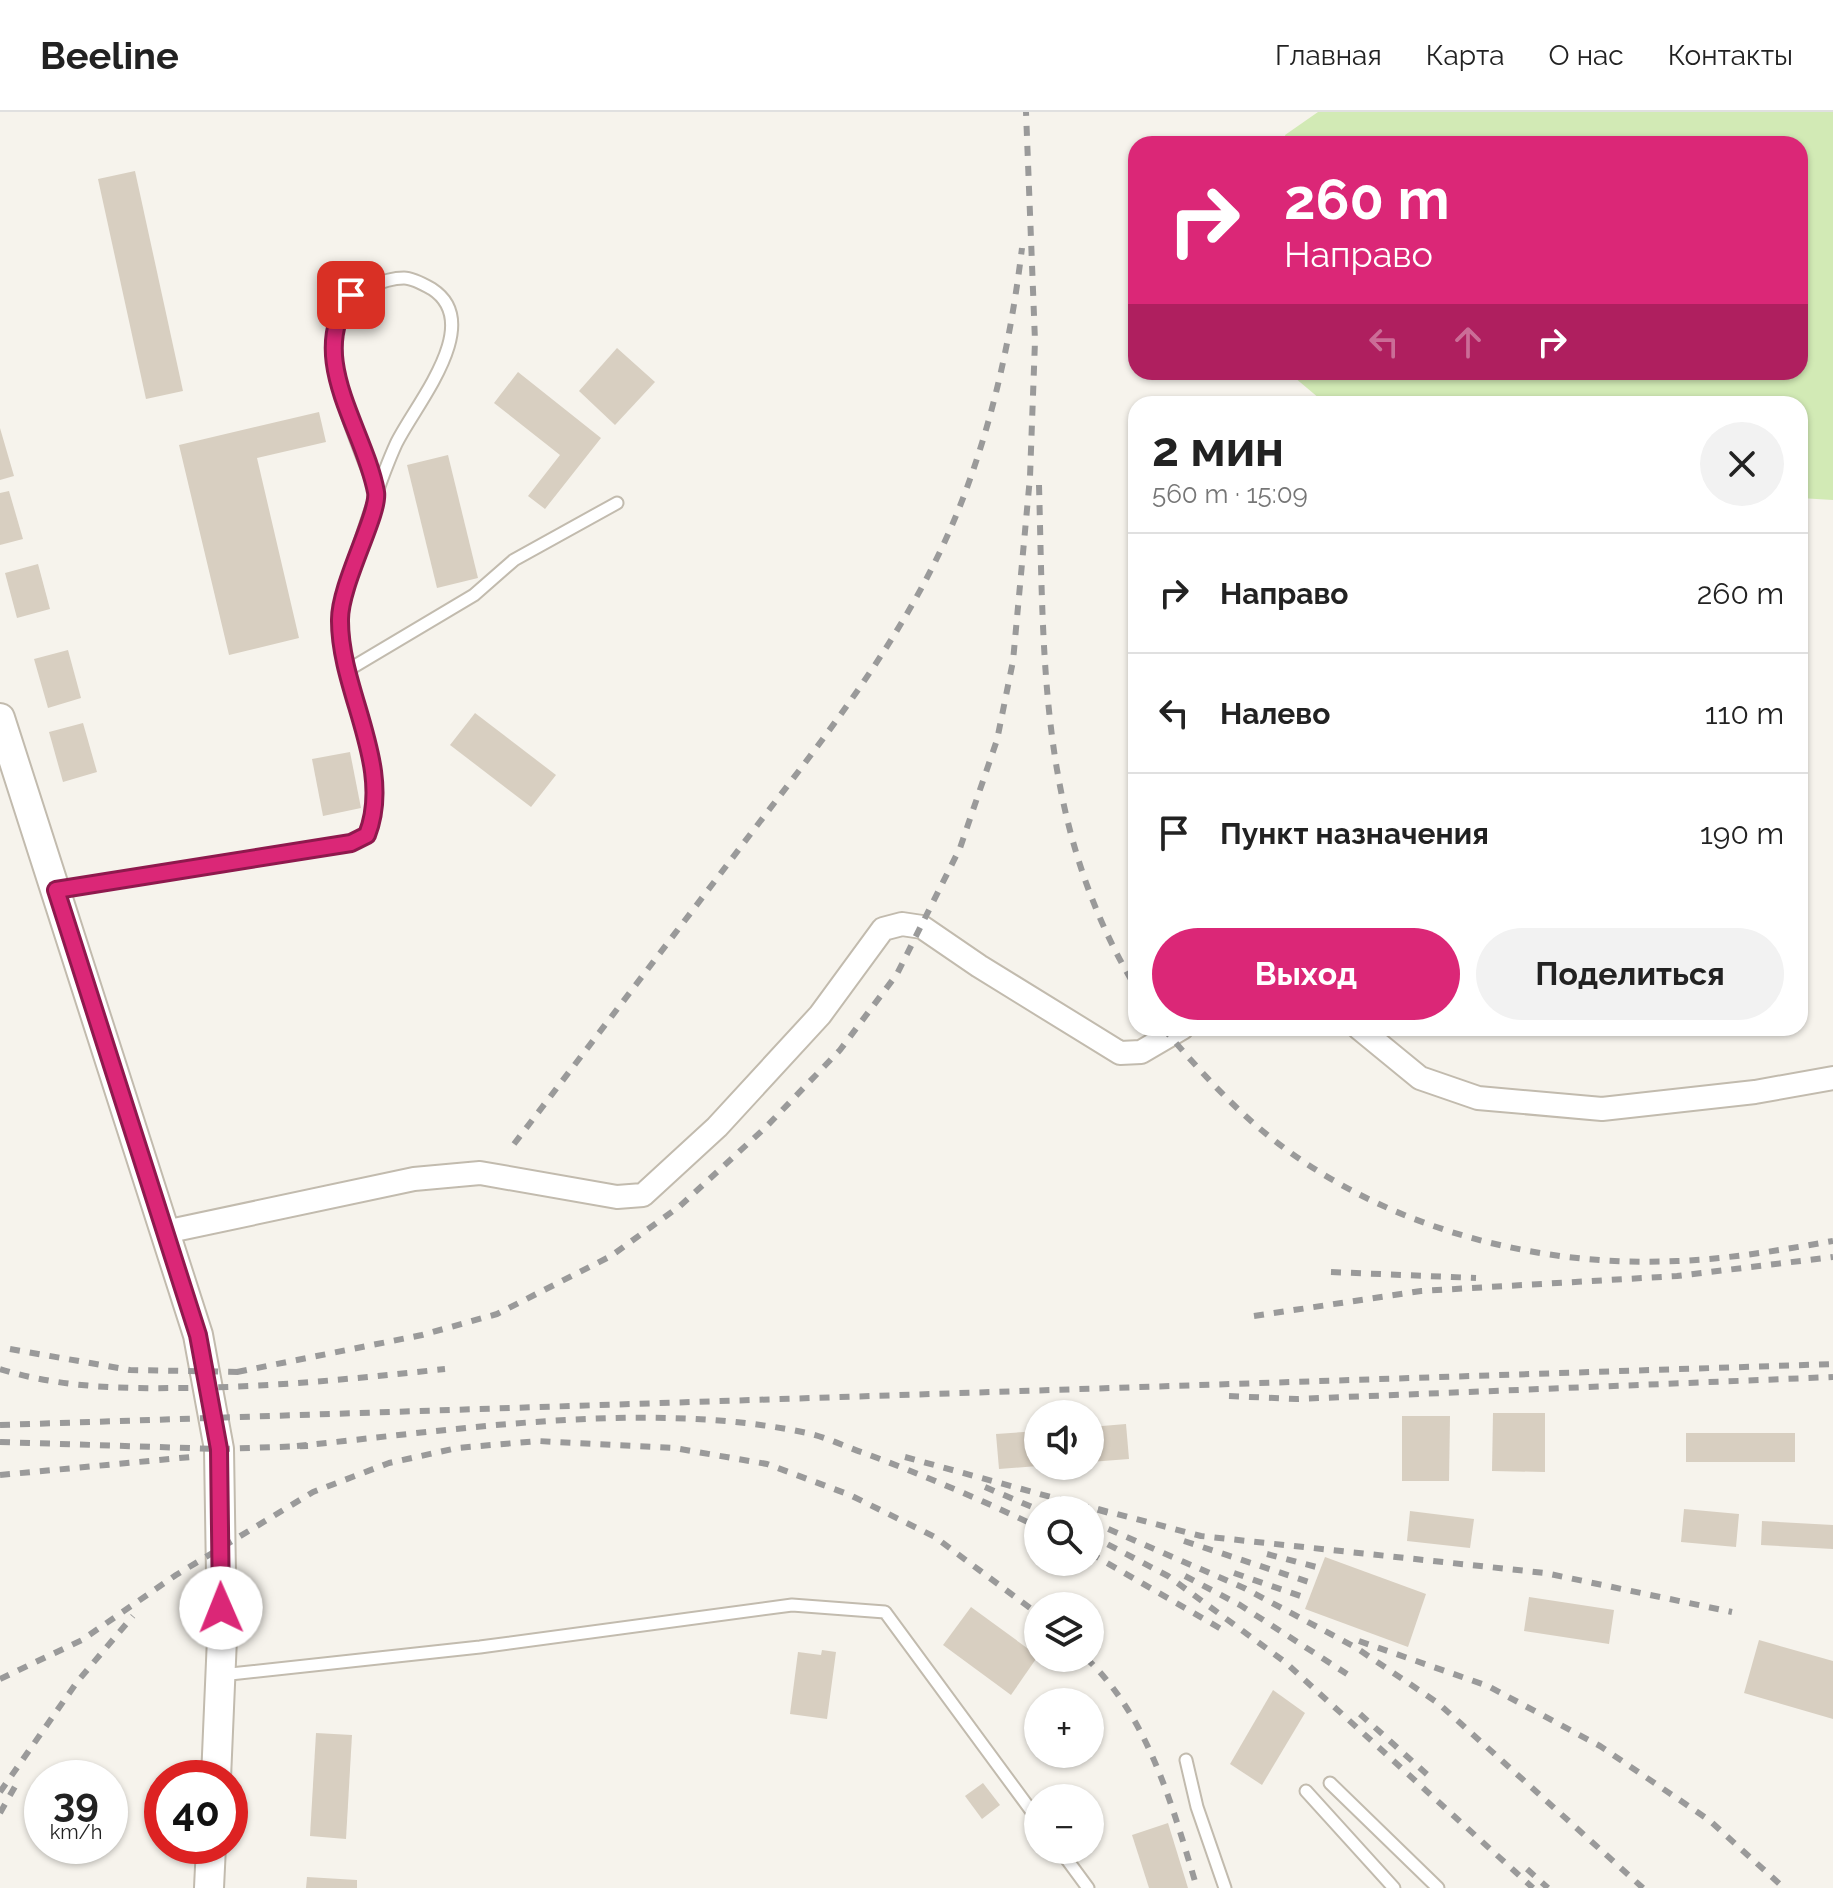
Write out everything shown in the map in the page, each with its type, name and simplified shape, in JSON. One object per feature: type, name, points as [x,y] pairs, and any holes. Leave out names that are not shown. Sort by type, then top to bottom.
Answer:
[{"type":"street","points":[[0,718],[198,1335],[218,1439],[221,1675],[217,1760]]},
{"type":"street","points":[[165,1232],[414,1179],[480,1173],[617,1197],[643,1195],[717,1127],[820,1015],[883,929],[902,924],[922,927],[1120,1053],[1141,1052],[1168,1036]]},
{"type":"street","points":[[1369,1036],[1420,1078],[1478,1098],[1602,1109],[1755,1092],[1833,1078]]},
{"type":"street","points":[[209,1888],[210,1864]]},
{"type":"lane","points":[[56,890],[351,843],[367,835],[378,796],[340,634],[342,595],[397,442],[450,346],[450,313],[442,296],[405,278],[374,284],[351,295],[341,309],[334,330],[332,359],[377,495]]},
{"type":"lane","points":[[348,670],[474,595],[514,560],[617,503]]},
{"type":"lane","points":[[221,1675],[480,1647],[792,1605],[885,1612],[1024,1801]]},
{"type":"lane","points":[[1186,1760],[1197,1807],[1225,1888]]},
{"type":"lane","points":[[1330,1783],[1438,1888]]},
{"type":"lane","points":[[1306,1791],[1394,1888]]},
{"type":"lane","points":[[1070,1864],[1088,1888]]},
{"type":"green space","points":[[1318,112],[1833,112],[1833,500],[1808,498],[1808,396],[1316,396],[1298,380],[1808,380],[1808,136],[1285,135]]},
{"type":"building","points":[[135,171],[183,391],[146,399],[98,179]]},
{"type":"building","points":[[617,348],[655,382],[615,425],[579,391]]},
{"type":"building","points":[[518,372],[601,438],[545,509],[528,496],[560,455],[494,403]]},
{"type":"building","points":[[319,412],[326,442],[257,458],[299,638],[229,655],[179,445]]},
{"type":"building","points":[[0,428],[14,476],[0,480]]},
{"type":"building","points":[[448,455],[478,578],[437,588],[407,465]]},
{"type":"building","points":[[9,491],[23,539],[0,545],[0,493]]},
{"type":"building","points":[[38,564],[50,609],[17,618],[5,573]]},
{"type":"building","points":[[68,650],[81,698],[48,708],[34,659]]},
{"type":"building","points":[[475,713],[556,775],[531,807],[450,745]]},
{"type":"building","points":[[83,723],[97,772],[63,782],[49,732]]},
{"type":"building","points":[[350,752],[361,808],[323,816],[312,759]]},
{"type":"building","points":[[1493,1413],[1545,1413],[1545,1472],[1492,1471]]},
{"type":"building","points":[[1402,1416],[1450,1416],[1449,1481],[1402,1481]]},
{"type":"building","points":[[1126,1424],[1129,1459],[1104,1461],[1104,1426]]},
{"type":"building","points":[[1024,1432],[1024,1467],[999,1469],[996,1434]]},
{"type":"building","points":[[1686,1433],[1795,1433],[1795,1462],[1686,1462]]},
{"type":"building","points":[[1684,1509],[1739,1514],[1736,1547],[1681,1542]]},
{"type":"building","points":[[1410,1511],[1474,1519],[1470,1548],[1407,1541]]},
{"type":"building","points":[[1762,1521],[1833,1525],[1833,1549],[1761,1545]]},
{"type":"building","points":[[1325,1557],[1426,1594],[1408,1647],[1305,1609]]},
{"type":"building","points":[[1529,1597],[1614,1610],[1609,1644],[1524,1631]]},
{"type":"building","points":[[971,1607],[1024,1646],[1024,1672],[1027,1672],[1011,1695],[943,1645]]},
{"type":"building","points":[[1759,1640],[1833,1661],[1833,1719],[1744,1693]]},
{"type":"building","points":[[822,1650],[836,1652],[827,1719],[790,1714],[798,1652],[821,1655]]},
{"type":"building","points":[[1273,1690],[1305,1713],[1262,1785],[1230,1764]]},
{"type":"building","points":[[316,1733],[352,1735],[346,1839],[310,1836]]},
{"type":"building","points":[[983,1783],[1000,1805],[982,1819],[965,1796]]},
{"type":"building","points":[[1168,1823],[1188,1888],[1149,1888],[1132,1835]]},
{"type":"building","points":[[307,1877],[357,1880],[357,1888],[306,1888]]},
{"type":"railway","points":[[237,1372],[422,1335],[497,1314],[611,1256],[680,1206],[766,1127],[840,1050],[897,974],[960,848],[997,740],[1013,661],[1030,477],[1035,341],[1026,112]]},
{"type":"railway","points":[[514,1144],[836,720],[916,598],[958,511],[981,447],[1006,349],[1022,248]]},
{"type":"railway","points":[[1039,485],[1046,681],[1064,806],[1081,867],[1104,928],[1128,973]]},
{"type":"railway","points":[[1170,1036],[1233,1105],[1303,1162],[1351,1190],[1402,1214],[1455,1233],[1566,1257],[1621,1261],[1716,1258],[1833,1241]]},
{"type":"railway","points":[[1254,1316],[1421,1291],[1677,1276],[1833,1257]]},
{"type":"railway","points":[[1331,1272],[1476,1278]]},
{"type":"railway","points":[[10,1349],[130,1370],[245,1372]]},
{"type":"railway","points":[[0,1425],[1833,1364]]},
{"type":"railway","points":[[0,1369],[63,1383],[149,1388],[274,1385],[445,1369]]},
{"type":"railway","points":[[1229,1396],[1297,1399],[1833,1377]]},
{"type":"railway","points":[[297,1446],[553,1421],[683,1418],[746,1423],[807,1433],[829,1440],[930,1479],[1024,1520]]},
{"type":"railway","points":[[0,1679],[82,1640],[176,1575],[313,1492],[389,1463],[457,1448],[538,1441],[674,1448],[767,1464],[850,1495],[935,1537],[1024,1604]]},
{"type":"railway","points":[[0,1442],[219,1449],[308,1446]]},
{"type":"railway","points":[[0,1475],[191,1457]]},
{"type":"railway","points":[[905,1457],[1109,1513]]},
{"type":"railway","points":[[985,1487],[1024,1504]]},
{"type":"railway","points":[[1104,1511],[1201,1536],[1545,1573],[1732,1612]]},
{"type":"railway","points":[[1104,1527],[1244,1588],[1355,1647],[1438,1703],[1643,1888]]},
{"type":"railway","points":[[1184,1541],[1315,1584]]},
{"type":"railway","points":[[1104,1542],[1168,1576],[1285,1662],[1533,1888]]},
{"type":"railway","points":[[1267,1554],[1320,1568]]},
{"type":"railway","points":[[1104,1561],[1228,1633]]},
{"type":"railway","points":[[1234,1573],[1309,1599]]},
{"type":"railway","points":[[1185,1576],[1240,1605],[1347,1674]]},
{"type":"railway","points":[[0,1792],[77,1682],[133,1616]]},
{"type":"railway","points":[[1359,1641],[1488,1686],[1600,1746],[1709,1820],[1784,1888]]},
{"type":"railway","points":[[1099,1672],[1127,1708],[1156,1765],[1197,1888]]},
{"type":"railway","points":[[1360,1714],[1431,1778]]},
{"type":"railway","points":[[0,1813],[17,1783]]},
{"type":"railway","points":[[1527,1869],[1548,1888]]},
{"type":"route","points":[[221,1608],[219,1449],[211,1390],[198,1335],[56,890],[351,843],[367,835],[378,796],[340,634],[342,595],[377,495],[332,359],[334,330],[341,309],[351,295]]}]
